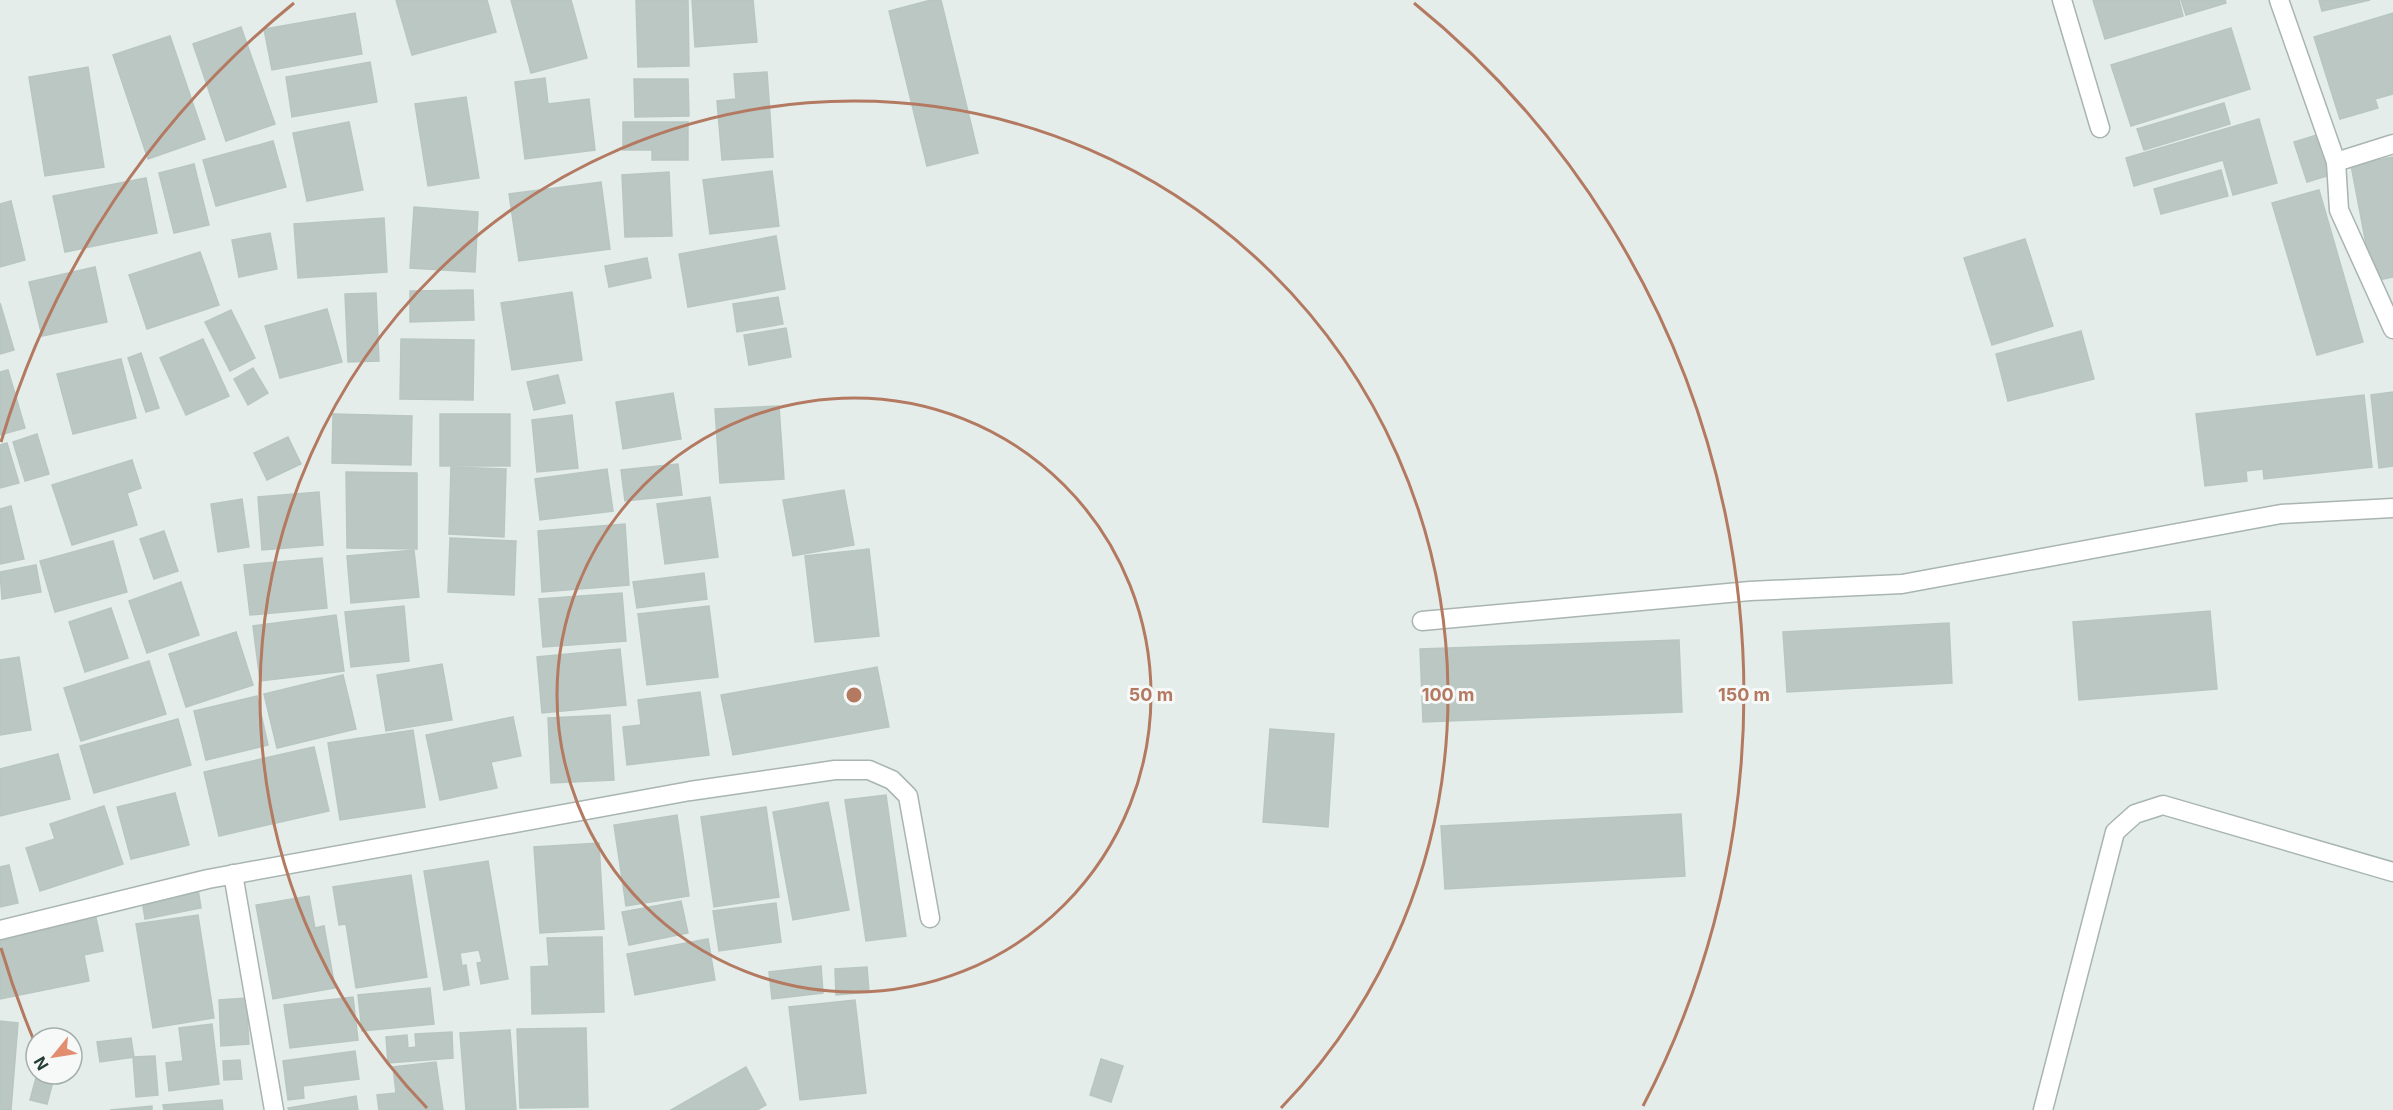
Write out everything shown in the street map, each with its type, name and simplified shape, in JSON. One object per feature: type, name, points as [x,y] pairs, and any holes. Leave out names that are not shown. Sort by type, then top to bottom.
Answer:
[{"type":"street","points":[[2062,0],[2100,128]]},
{"type":"street","points":[[2279,0],[2336,162],[2339,210],[2393,329]]},
{"type":"street","points":[[2336,162],[2393,144]]},
{"type":"street","points":[[1422,621],[1750,591],[1902,584],[1989,566],[2281,514],[2393,508]]},
{"type":"street","points":[[0,930],[233,874],[690,791],[835,770],[869,770],[892,780],[908,796],[930,918]]},
{"type":"street","points":[[2043,1110],[2115,832],[2135,814],[2163,805],[2393,872]]},
{"type":"street","points":[[233,874],[274,1110]]},
{"type":"building","points":[[396,0],[487,0],[496,32],[412,55]]},
{"type":"building","points":[[511,0],[571,0],[587,58],[531,73]]},
{"type":"building","points":[[636,0],[688,0],[689,66],[638,67]]},
{"type":"building","points":[[692,0],[753,0],[757,42],[695,47]]},
{"type":"building","points":[[931,0],[941,0],[978,153],[927,166],[889,11]]},
{"type":"building","points":[[2093,0],[2179,0],[2183,16],[2105,39]]},
{"type":"building","points":[[2181,0],[2225,0],[2226,3],[2186,15]]},
{"type":"building","points":[[2319,0],[2370,0],[2322,11]]},
{"type":"building","points":[[355,13],[362,54],[272,70],[264,29]]},
{"type":"building","points":[[2393,13],[2393,94],[2375,99],[2378,108],[2340,119],[2314,37]]},
{"type":"building","points":[[241,27],[275,124],[226,141],[193,44]]},
{"type":"building","points":[[2231,28],[2250,89],[2131,126],[2111,65]]},
{"type":"building","points":[[170,36],[205,139],[148,159],[113,55]]},
{"type":"building","points":[[370,62],[377,102],[292,117],[286,77]]},
{"type":"building","points":[[88,67],[104,167],[45,176],[29,77]]},
{"type":"building","points":[[767,72],[773,157],[722,160],[717,101],[736,99],[734,74]]},
{"type":"building","points":[[545,78],[548,104],[589,99],[595,150],[525,159],[515,82]]},
{"type":"building","points":[[634,79],[688,79],[689,116],[635,117]]},
{"type":"building","points":[[466,97],[479,178],[428,186],[415,104]]},
{"type":"building","points":[[2224,103],[2230,124],[2144,150],[2137,129]]},
{"type":"building","points":[[2259,119],[2277,183],[2233,195],[2223,160],[2134,186],[2126,158]]},
{"type":"building","points":[[349,122],[363,190],[307,201],[293,133]]},
{"type":"building","points":[[623,122],[688,122],[688,160],[652,160],[652,150],[623,150]]},
{"type":"building","points":[[2317,135],[2330,175],[2307,182],[2294,142]]},
{"type":"building","points":[[273,141],[286,187],[216,206],[203,160]]},
{"type":"building","points":[[2393,157],[2393,277],[2373,281],[2351,165]]},
{"type":"building","points":[[194,164],[209,225],[174,233],[159,173]]},
{"type":"building","points":[[2221,170],[2228,196],[2161,214],[2154,189]]},
{"type":"building","points":[[772,171],[779,226],[710,234],[703,180]]},
{"type":"building","points":[[669,172],[672,236],[625,237],[622,175]]},
{"type":"building","points":[[146,178],[157,233],[65,252],[53,196]]},
{"type":"building","points":[[601,182],[610,249],[519,261],[509,194]]},
{"type":"building","points":[[2319,190],[2363,342],[2317,355],[2272,203]]},
{"type":"building","points":[[11,201],[25,260],[0,267],[0,204]]},
{"type":"building","points":[[414,207],[478,212],[475,272],[410,268]]},
{"type":"building","points":[[384,218],[387,272],[298,278],[294,224]]},
{"type":"building","points":[[270,233],[277,269],[239,277],[232,240]]},
{"type":"building","points":[[776,236],[785,289],[688,307],[679,254]]},
{"type":"building","points":[[2025,239],[2053,326],[1992,345],[1964,258]]},
{"type":"building","points":[[200,252],[219,305],[147,329],[129,275]]},
{"type":"building","points":[[647,258],[651,278],[609,287],[605,266]]},
{"type":"building","points":[[95,267],[107,322],[42,336],[29,282]]},
{"type":"building","points":[[473,290],[474,320],[410,322],[410,291]]},
{"type":"building","points":[[572,292],[582,360],[512,370],[501,303]]},
{"type":"building","points":[[376,293],[379,361],[348,362],[345,294]]},
{"type":"building","points":[[778,297],[783,324],[737,332],[733,304]]},
{"type":"building","points":[[0,303],[14,350],[0,354]]},
{"type":"building","points":[[327,309],[342,362],[280,378],[265,326]]},
{"type":"building","points":[[231,310],[255,358],[230,371],[205,322]]},
{"type":"building","points":[[786,328],[791,357],[749,365],[744,335]]},
{"type":"building","points":[[2081,331],[2094,379],[2008,401],[1996,354]]},
{"type":"building","points":[[203,339],[229,396],[186,415],[160,358]]},
{"type":"building","points":[[401,339],[474,340],[473,400],[400,399]]},
{"type":"building","points":[[141,353],[159,408],[146,412],[128,358]]},
{"type":"building","points":[[121,359],[136,418],[73,434],[57,374]]},
{"type":"building","points":[[253,368],[268,393],[248,405],[234,379]]},
{"type":"building","points":[[8,370],[25,428],[0,435],[0,372]]},
{"type":"building","points":[[558,375],[565,403],[534,410],[527,382]]},
{"type":"building","points":[[2393,392],[2393,466],[2379,468],[2371,395]]},
{"type":"building","points":[[673,393],[681,439],[623,449],[616,402]]},
{"type":"building","points":[[2364,395],[2372,467],[2264,479],[2263,469],[2246,471],[2247,481],[2205,486],[2196,414]]},
{"type":"building","points":[[779,406],[784,479],[720,483],[715,409]]},
{"type":"building","points":[[333,414],[412,416],[411,465],[332,463]]},
{"type":"building","points":[[440,414],[510,414],[510,466],[440,466]]},
{"type":"building","points":[[572,415],[578,468],[537,472],[532,420]]},
{"type":"building","points":[[37,434],[49,474],[25,481],[13,442]]},
{"type":"building","points":[[288,437],[301,464],[267,480],[254,453]]},
{"type":"building","points":[[7,443],[19,483],[0,488],[0,445]]},
{"type":"building","points":[[132,460],[141,488],[127,493],[137,525],[72,545],[52,485]]},
{"type":"building","points":[[678,464],[682,495],[625,501],[621,470]]},
{"type":"building","points":[[451,467],[506,469],[504,537],[449,534]]},
{"type":"building","points":[[607,469],[613,511],[540,520],[535,479]]},
{"type":"building","points":[[346,472],[417,473],[417,549],[347,548]]},
{"type":"building","points":[[844,490],[854,545],[793,556],[783,500]]},
{"type":"building","points":[[319,492],[323,545],[262,550],[258,497]]},
{"type":"building","points":[[710,497],[718,557],[665,564],[657,504]]},
{"type":"building","points":[[242,499],[249,547],[218,552],[211,504]]},
{"type":"building","points":[[11,506],[24,559],[0,564],[0,509]]},
{"type":"building","points":[[625,524],[629,585],[542,592],[538,531]]},
{"type":"building","points":[[164,531],[178,571],[154,579],[140,539]]},
{"type":"building","points":[[450,538],[516,541],[514,595],[448,592]]},
{"type":"building","points":[[113,541],[127,592],[55,612],[40,561]]},
{"type":"building","points":[[869,549],[879,636],[815,642],[805,556]]},
{"type":"building","points":[[414,550],[419,597],[351,603],[347,556]]},
{"type":"building","points":[[322,558],[327,608],[250,615],[244,565]]},
{"type":"building","points":[[36,565],[41,592],[2,599],[0,572]]},
{"type":"building","points":[[704,573],[707,599],[637,608],[633,582]]},
{"type":"building","points":[[181,582],[199,635],[147,653],[129,601]]},
{"type":"building","points":[[622,593],[626,641],[543,647],[539,599]]},
{"type":"building","points":[[404,606],[409,661],[351,667],[345,612]]},
{"type":"building","points":[[709,606],[718,677],[647,685],[638,614]]},
{"type":"building","points":[[111,608],[128,658],[85,672],[69,622]]},
{"type":"building","points":[[2210,611],[2217,689],[2079,700],[2073,622]]},
{"type":"building","points":[[336,615],[344,671],[260,681],[253,626]]},
{"type":"building","points":[[1949,623],[1952,683],[1787,692],[1783,632]]},
{"type":"building","points":[[236,632],[253,685],[186,707],[169,654]]},
{"type":"building","points":[[1679,640],[1682,712],[1423,722],[1420,649]]},
{"type":"building","points":[[620,649],[626,705],[542,713],[537,657]]},
{"type":"building","points":[[19,657],[31,730],[0,735],[0,660]]},
{"type":"building","points":[[149,661],[166,714],[81,741],[64,688]]},
{"type":"building","points":[[442,664],[452,720],[386,731],[377,675]]},
{"type":"building","points":[[877,667],[889,727],[733,755],[721,695]]},
{"type":"building","points":[[343,675],[356,729],[277,748],[264,694]]},
{"type":"building","points":[[700,692],[709,755],[627,765],[623,727],[641,725],[638,700]]},
{"type":"building","points":[[257,696],[268,745],[206,760],[194,711]]},
{"type":"building","points":[[610,715],[614,780],[551,783],[548,718]]},
{"type":"building","points":[[513,717],[521,756],[491,762],[497,788],[440,800],[426,735]]},
{"type":"building","points":[[178,719],[191,765],[94,793],[80,746]]},
{"type":"building","points":[[1270,729],[1334,734],[1328,827],[1263,822]]},
{"type":"building","points":[[413,730],[425,807],[340,820],[328,743]]},
{"type":"building","points":[[314,747],[329,811],[219,836],[204,772]]},
{"type":"building","points":[[58,754],[70,799],[0,816],[0,769]]},
{"type":"building","points":[[175,793],[189,845],[131,859],[117,807]]},
{"type":"building","points":[[886,795],[906,936],[866,941],[845,800]]},
{"type":"building","points":[[828,802],[849,910],[793,920],[773,812]]},
{"type":"building","points":[[104,806],[123,864],[40,891],[26,848],[55,839],[50,824]]},
{"type":"building","points":[[766,807],[779,897],[714,907],[701,817]]},
{"type":"building","points":[[1681,814],[1685,876],[1445,889],[1441,826]]},
{"type":"building","points":[[677,815],[689,896],[626,906],[614,825]]},
{"type":"building","points":[[599,843],[604,929],[540,933],[534,847]]},
{"type":"building","points":[[488,861],[508,979],[481,984],[477,963],[482,962],[479,950],[460,953],[462,966],[466,965],[469,985],[444,990],[424,871]]},
{"type":"building","points":[[9,865],[18,903],[0,907],[0,867]]},
{"type":"building","points":[[411,875],[427,977],[356,988],[346,924],[339,925],[333,887]]},
{"type":"building","points":[[198,889],[201,908],[145,919],[142,900]]},
{"type":"building","points":[[309,896],[315,928],[324,926],[335,988],[273,999],[256,905]]},
{"type":"building","points":[[681,901],[688,933],[629,945],[622,912]]},
{"type":"building","points":[[776,903],[781,942],[719,951],[713,911]]},
{"type":"building","points":[[95,913],[103,951],[84,955],[89,981],[0,999],[0,933]]},
{"type":"building","points":[[198,915],[214,1018],[153,1028],[136,924]]},
{"type":"building","points":[[602,937],[604,1012],[532,1014],[531,967],[549,966],[547,938]]},
{"type":"building","points":[[708,939],[715,980],[635,995],[627,954]]},
{"type":"building","points":[[821,966],[823,993],[772,999],[769,972]]},
{"type":"building","points":[[867,967],[869,992],[836,995],[835,969]]},
{"type":"building","points":[[430,988],[434,1024],[362,1031],[358,995]]},
{"type":"building","points":[[353,997],[358,1040],[290,1048],[284,1005]]},
{"type":"building","points":[[246,998],[249,1044],[221,1046],[219,1000]]},
{"type":"building","points":[[855,1000],[866,1093],[800,1100],[789,1007]]},
{"type":"building","points":[[0,1021],[18,1023],[11,1110],[0,1110]]},
{"type":"building","points":[[212,1024],[219,1084],[169,1091],[166,1063],[183,1061],[179,1028]]},
{"type":"building","points":[[586,1028],[588,1107],[520,1108],[517,1029]]},
{"type":"building","points":[[510,1030],[516,1110],[466,1110],[460,1033]]},
{"type":"building","points":[[452,1032],[453,1058],[388,1063],[386,1037],[407,1035],[408,1048],[416,1047],[415,1034]]},
{"type":"building","points":[[131,1038],[134,1057],[100,1062],[97,1042]]},
{"type":"building","points":[[355,1051],[359,1079],[303,1086],[304,1098],[288,1100],[283,1061]]},
{"type":"building","points":[[155,1056],[158,1095],[136,1097],[133,1057]]},
{"type":"building","points":[[1101,1059],[1123,1066],[1111,1102],[1090,1095]]},
{"type":"building","points":[[240,1060],[242,1079],[224,1080],[223,1061]]},
{"type":"building","points":[[436,1062],[443,1110],[379,1110],[377,1095],[396,1093],[393,1067]]},
{"type":"building","points":[[746,1067],[766,1105],[757,1110],[671,1110]]},
{"type":"building","points":[[34,1086],[52,1086],[47,1104],[30,1100]]},
{"type":"building","points":[[356,1096],[358,1110],[289,1110],[288,1108]]},
{"type":"building","points":[[222,1100],[223,1110],[164,1110],[163,1105]]},
{"type":"building","points":[[152,1106],[152,1110],[110,1110]]}]
